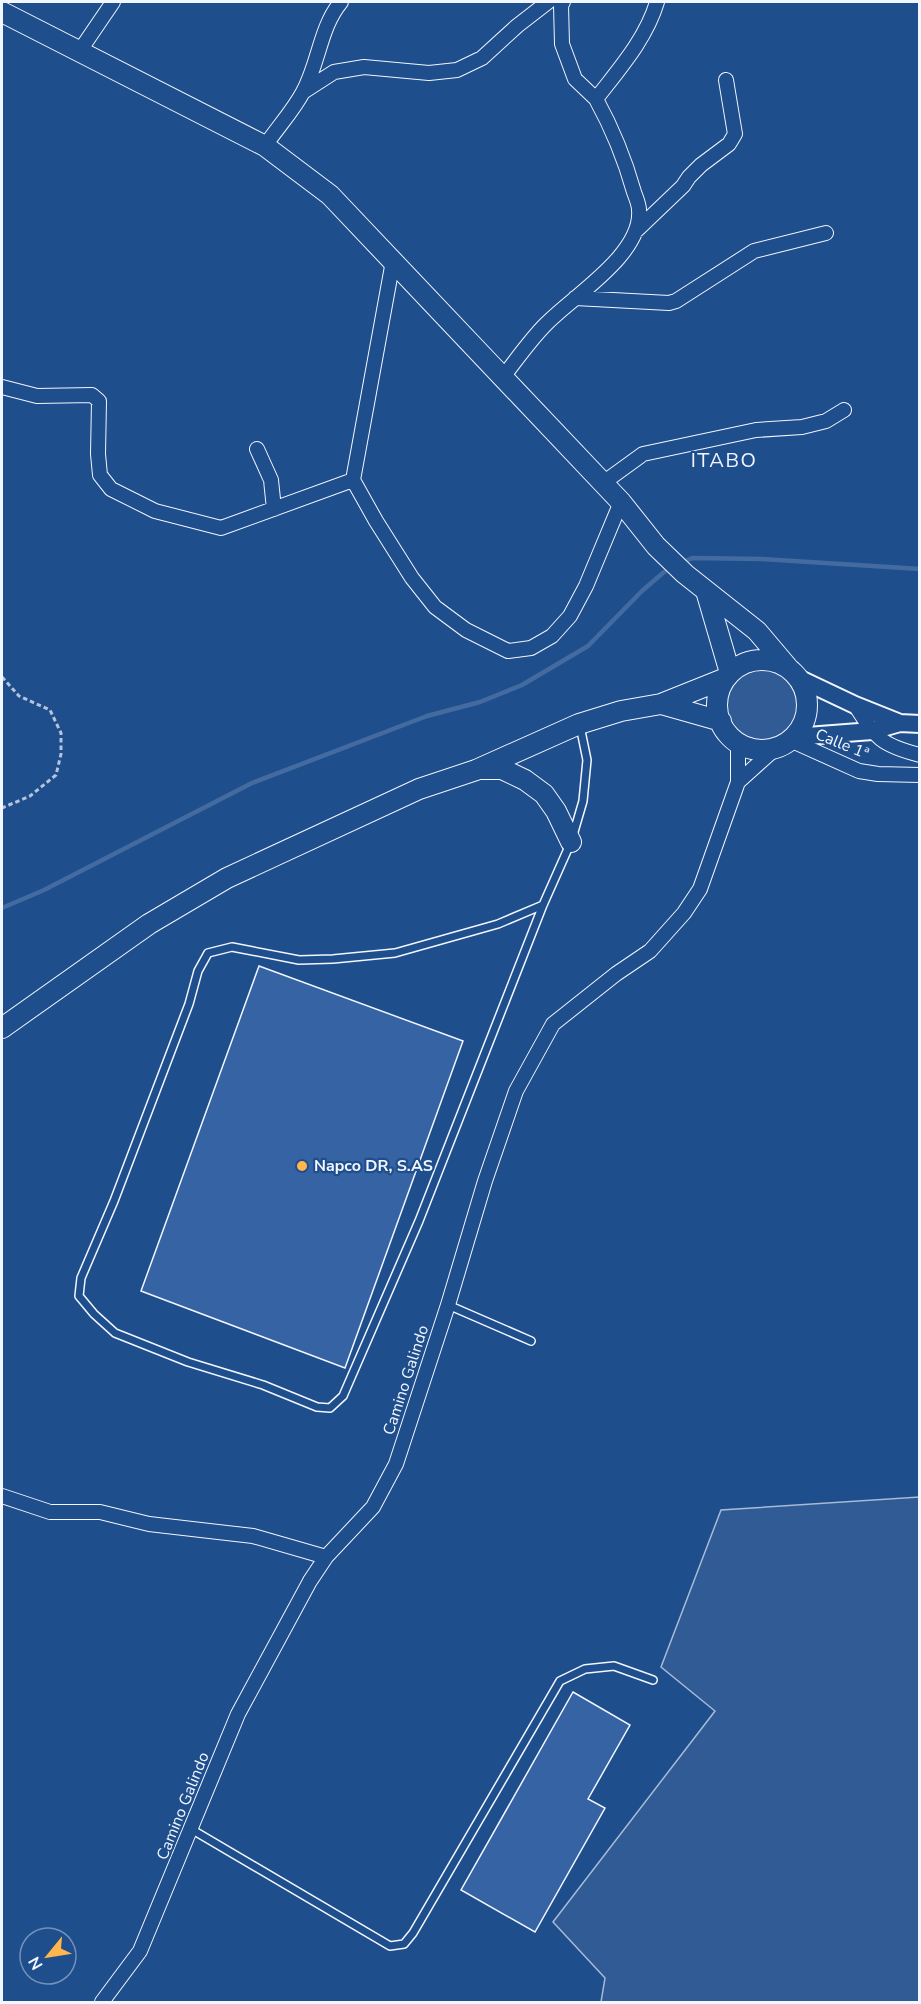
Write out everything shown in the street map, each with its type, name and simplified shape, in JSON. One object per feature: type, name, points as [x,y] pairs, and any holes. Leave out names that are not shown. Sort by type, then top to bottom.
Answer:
[{"type":"main road","points":[[2,12],[265,146],[330,195],[621,502],[656,546],[685,574],[757,631],[794,674],[804,688],[807,700],[806,713],[802,724],[788,740],[755,749],[738,742],[725,729],[717,706],[719,692],[728,676],[706,591]]},
{"type":"main road","points":[[2,1028],[149,924],[227,878],[419,789],[476,770],[579,724],[621,711],[661,704],[728,676],[743,664],[759,660],[776,662],[794,674]]},
{"type":"main road","points":[[661,704],[721,721]]},
{"type":"main road","points":[[476,770],[502,769],[525,780],[544,794],[556,811],[571,842]]},
{"type":"street","points":[[79,52],[113,2]]},
{"type":"street","points":[[265,146],[303,92],[330,15],[341,2]]},
{"type":"street","points":[[303,92],[334,72],[364,67],[429,73],[457,70],[482,58],[548,2]]},
{"type":"street","points":[[563,2],[561,5],[562,44],[575,79],[596,99],[606,117],[630,178],[639,210],[637,230]]},
{"type":"street","points":[[596,99],[627,60],[651,21],[657,2]]},
{"type":"street","points":[[503,377],[546,324],[613,263],[630,243],[637,230],[683,186],[701,165],[729,144],[735,134],[726,80]]},
{"type":"street","points":[[575,298],[669,303],[676,301],[754,251],[826,232]]},
{"type":"street","points":[[393,261],[353,480],[412,578],[435,607],[466,630],[508,651],[531,648],[552,636],[570,616],[586,585],[621,502]]},
{"type":"street","points":[[2,387],[37,396],[92,395],[99,401],[100,475],[111,489],[154,511],[221,528],[353,480]]},
{"type":"street","points":[[603,483],[643,454],[756,430],[802,427],[826,421],[844,410]]},
{"type":"street","points":[[257,449],[271,480],[274,509]]},
{"type":"street","points":[[794,674],[855,705],[900,723]]},
{"type":"street","name":"Calle 1ª","points":[[855,705],[872,730],[887,744],[920,755]]},
{"type":"street","points":[[788,740],[872,730],[900,723],[920,724]]},
{"type":"street","name":"Calle 1ª","points":[[788,740],[859,771],[920,775]]},
{"type":"street","name":"Camino Galindo","points":[[738,782],[788,740]]},
{"type":"street","name":"Camino Galindo","points":[[102,2002],[140,1951],[238,1714],[310,1581],[326,1557],[373,1507],[396,1464],[485,1181],[516,1091],[553,1024],[616,974],[650,951],[684,913],[700,889],[738,782],[738,742]]},
{"type":"street","points":[[2,1496],[50,1512],[100,1512],[149,1524],[253,1536],[326,1557]]},
{"type":"lane","points":[[543,905],[498,924],[395,953],[299,960],[232,947],[208,953],[198,971],[189,1004],[114,1201],[81,1278],[79,1296],[94,1314],[115,1333],[188,1362],[263,1385],[317,1407],[330,1408],[343,1396],[419,1221],[543,905],[571,842],[583,801],[587,760],[579,724]]},
{"type":"lane","points":[[447,1305],[531,1341]]},
{"type":"lane","points":[[191,1829],[390,1947],[404,1944],[560,1680],[585,1670],[614,1666],[653,1680]]},
{"type":"path","points":[[2,677],[19,696],[50,710],[61,733],[61,753],[56,775],[30,795],[2,808]]},
{"type":"shaded area","points":[[762,666],[777,669],[790,677],[798,690],[801,705],[798,720],[790,733],[777,741],[762,744],[747,741],[734,733],[726,720],[723,705],[726,690],[734,677],[747,669]]},
{"type":"shaded area","points":[[919,1497],[919,2002],[601,2002],[605,1978],[553,1922],[715,1711],[661,1667],[721,1510]]},
{"type":"building","name":"Napco DR, S.AS","points":[[259,966],[463,1041],[345,1368],[141,1291]]},
{"type":"building","points":[[573,1692],[630,1725],[588,1799],[605,1808],[535,1932],[461,1890]]},
{"type":"waterway","points":[[682,563],[692,558],[762,559],[920,569]]},
{"type":"waterway","points":[[2,908],[44,890],[252,783],[427,716],[480,702],[522,685],[588,646],[642,591],[672,568]]},
{"type":"place","name":"Napco DR, S.AS","points":[[302,1166]]},
{"type":"district","name":"ITABO","points":[[724,460]]}]
